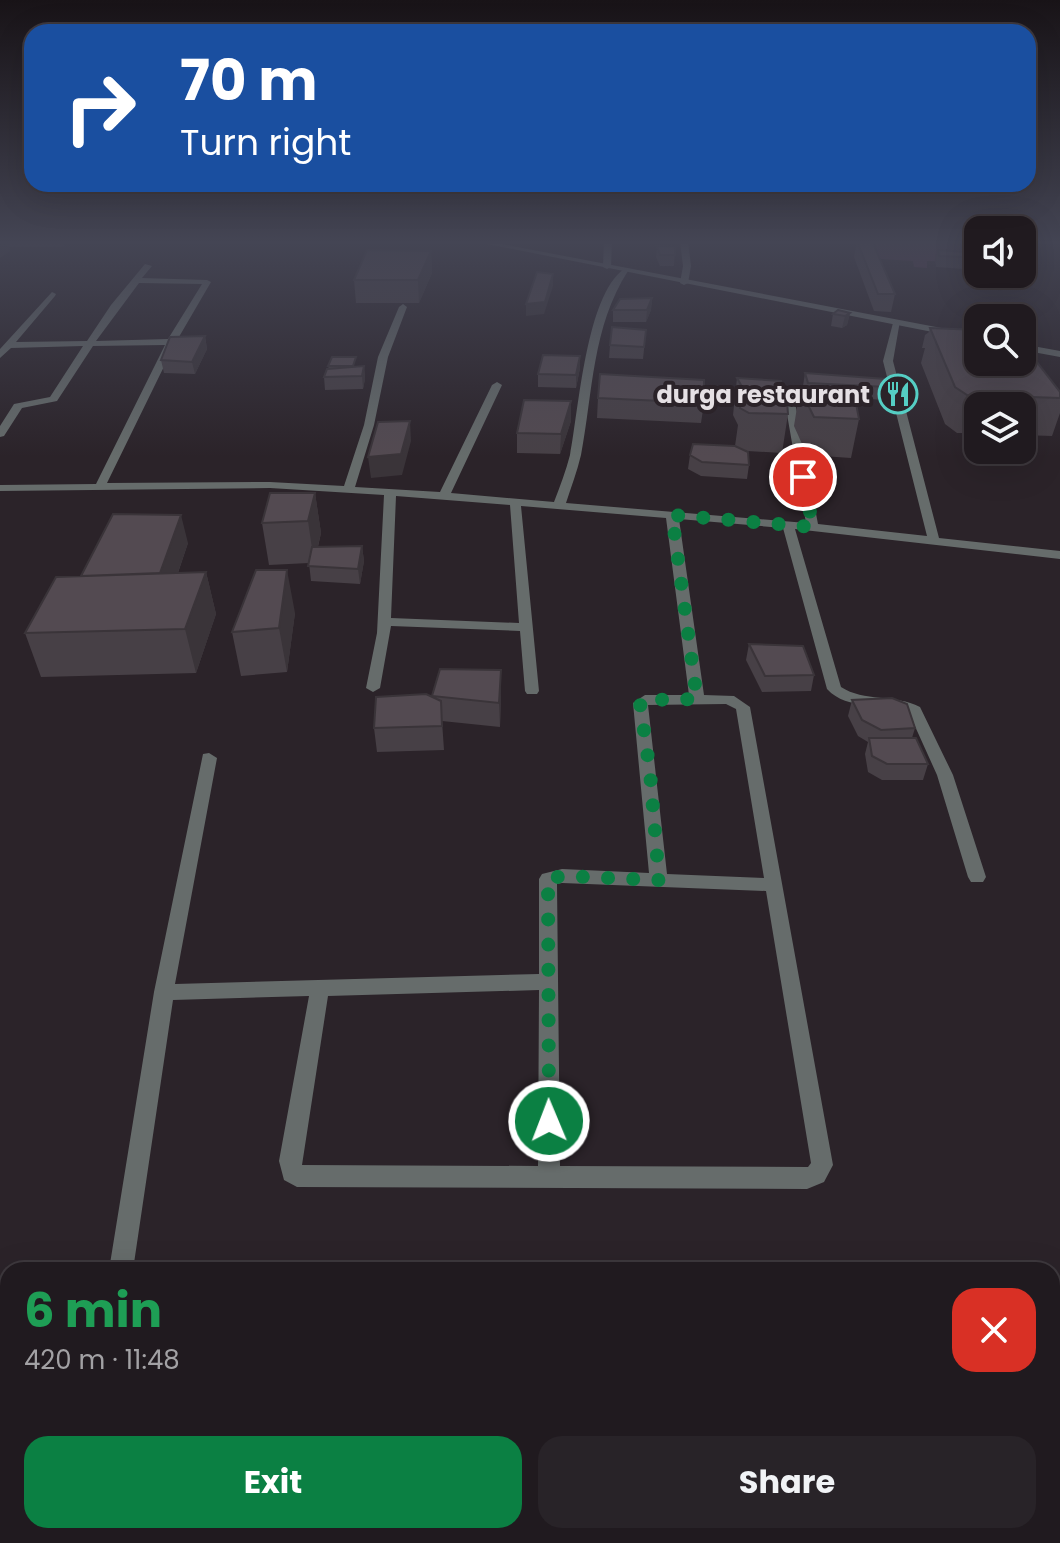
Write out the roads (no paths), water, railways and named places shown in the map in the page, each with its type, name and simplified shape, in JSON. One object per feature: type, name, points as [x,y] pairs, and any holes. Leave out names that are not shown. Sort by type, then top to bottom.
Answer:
[{"type":"street","points":[[0,355],[36,313]]},
{"type":"street","points":[[0,434],[18,406],[53,399],[111,313]]},
{"type":"street","points":[[99,488],[188,313]]},
{"type":"street","points":[[349,489],[369,425],[383,357],[401,313]]},
{"type":"street","points":[[559,505],[576,453],[585,386],[603,313]]},
{"type":"street","points":[[844,313],[964,335]]},
{"type":"street","points":[[897,323],[888,361],[934,541]]},
{"type":"street","points":[[8,345],[171,342]]},
{"type":"street","points":[[1036,350],[1060,354]]},
{"type":"street","points":[[444,496],[497,385]]},
{"type":"street","points":[[789,397],[813,527]]},
{"type":"street","points":[[0,488],[287,492],[349,489],[813,527],[1060,555]]},
{"type":"street","points":[[373,688],[384,622],[390,492]]},
{"type":"street","points":[[515,501],[532,691]]},
{"type":"street","points":[[672,515],[697,699]]},
{"type":"street","points":[[788,525],[834,689],[845,696],[896,702],[915,710],[945,775],[977,877]]},
{"type":"street","points":[[384,622],[526,627]]},
{"type":"street","points":[[320,988],[290,1161],[292,1173],[297,1176],[807,1178],[816,1175],[822,1165],[743,707],[729,699],[645,700],[640,703],[650,772],[659,880]]},
{"type":"street","points":[[122,1262],[164,992],[209,758]]},
{"type":"street","points":[[549,1176],[548,879],[562,876],[774,885]]},
{"type":"street","points":[[164,992],[547,982]]},
{"type":"place","name":"durga restaurant","points":[[898,394]]}]
